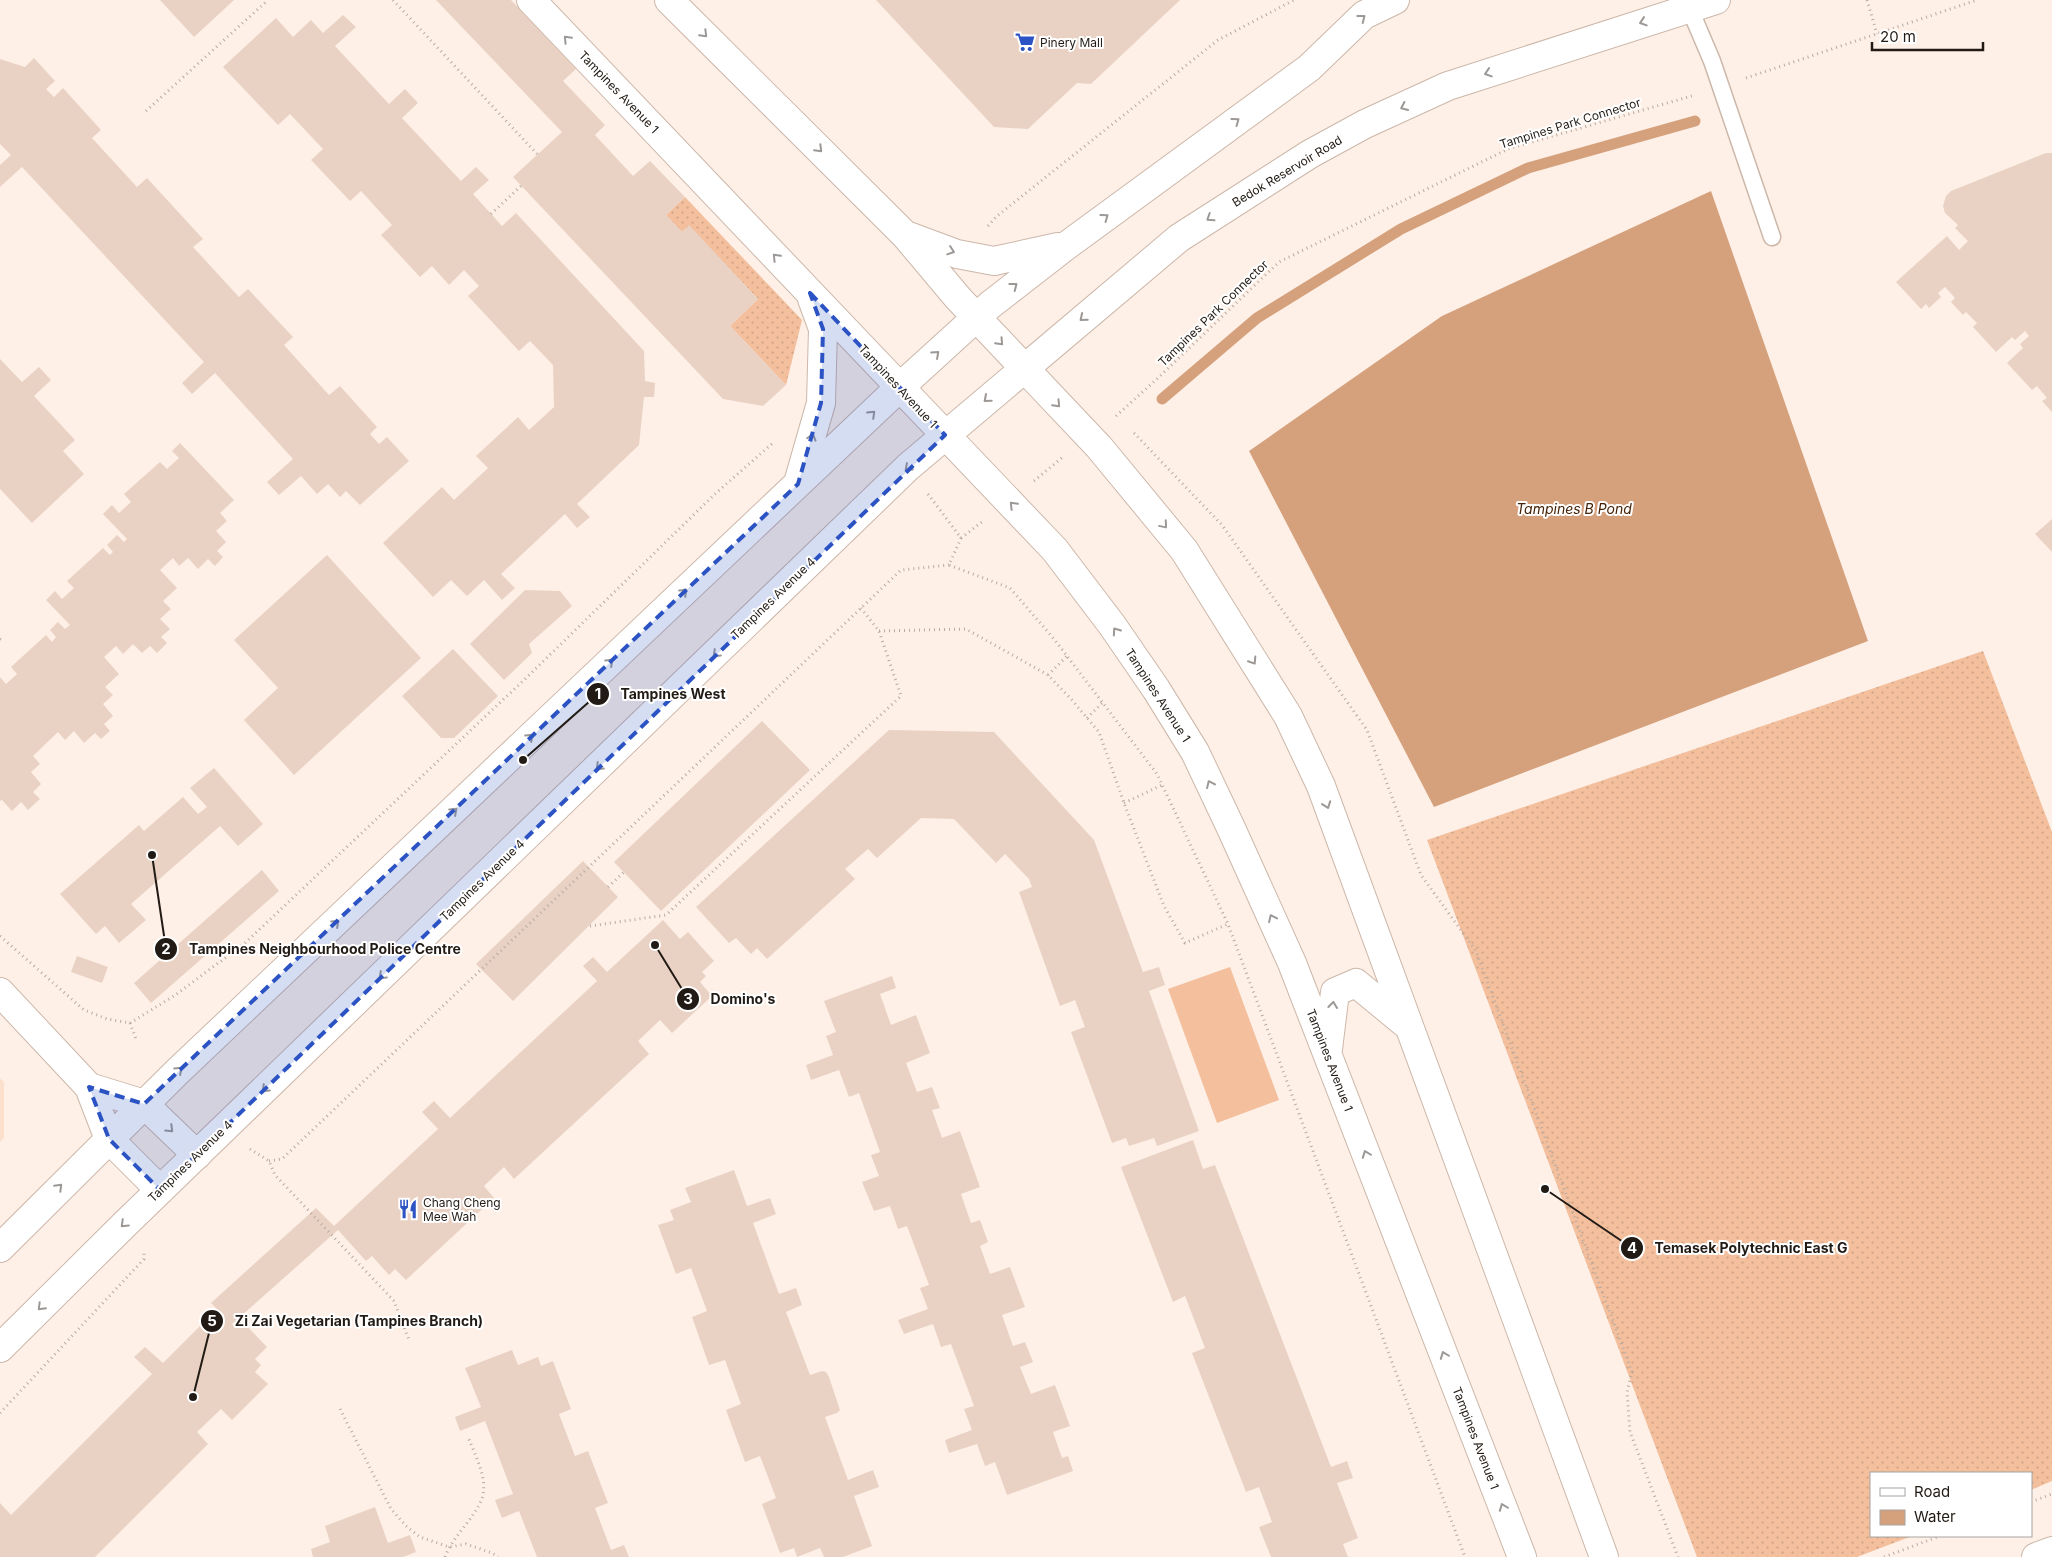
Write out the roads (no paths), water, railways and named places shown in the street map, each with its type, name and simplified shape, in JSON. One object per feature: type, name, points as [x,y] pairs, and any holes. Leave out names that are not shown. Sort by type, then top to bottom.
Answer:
[{"type":"main road","name":"Tampines Avenue 1","points":[[530,0],[1055,550],[1112,625],[1156,689],[1199,760],[1292,963],[1522,1557]]},
{"type":"main road","points":[[669,0],[905,234],[958,298],[1099,447],[1184,550],[1288,716],[1321,786],[1604,1557]]},
{"type":"main road","points":[[0,1248],[144,1104],[900,387],[977,317],[1066,246],[1309,68],[1364,15],[1395,0]]},
{"type":"main road","name":"Bedok Reservoir Road","points":[[945,436],[1180,238],[1318,149],[1365,124],[1448,86],[1689,7],[1716,0]]},
{"type":"main road","points":[[905,234],[958,254],[994,261],[1066,246]]},
{"type":"main road","points":[[798,484],[821,403],[823,329],[810,293]]},
{"type":"main road","name":"Tampines Avenue 4","points":[[0,1348],[160,1190],[908,468],[945,436]]},
{"type":"main road","points":[[1327,1053],[1335,992],[1356,983],[1408,1026]]},
{"type":"main road","points":[[0,992],[90,1086],[109,1138],[160,1190]]},
{"type":"main road","points":[[90,1086],[144,1104],[197,1155]]},
{"type":"main road","points":[[2036,1557],[2052,1551]]},
{"type":"lane","points":[[1689,7],[1721,87],[1772,237]]},
{"type":"water","name":"Tampines B Pond","points":[[1711,191],[1868,641],[1434,807],[1249,451],[1442,316]]},
{"type":"waterway","points":[[1162,399],[1257,318],[1401,229],[1528,168],[1695,121]]},
{"type":"place","name":"Pinery Mall","points":[[1025,42]]},
{"type":"place","name":"Tampines West","points":[[523,760]]},
{"type":"place","name":"Tampines Neighbourhood Police Centre","points":[[152,855]]},
{"type":"place","name":"Domino's","points":[[655,945]]},
{"type":"place","name":"Temasek Polytechnic East G","points":[[1545,1189]]},
{"type":"place","name":"Chang Cheng Mee Wah","points":[[408,1209]]},
{"type":"place","name":"Zi Zai Vegetarian (Tampines Branch)","points":[[193,1397]]}]
